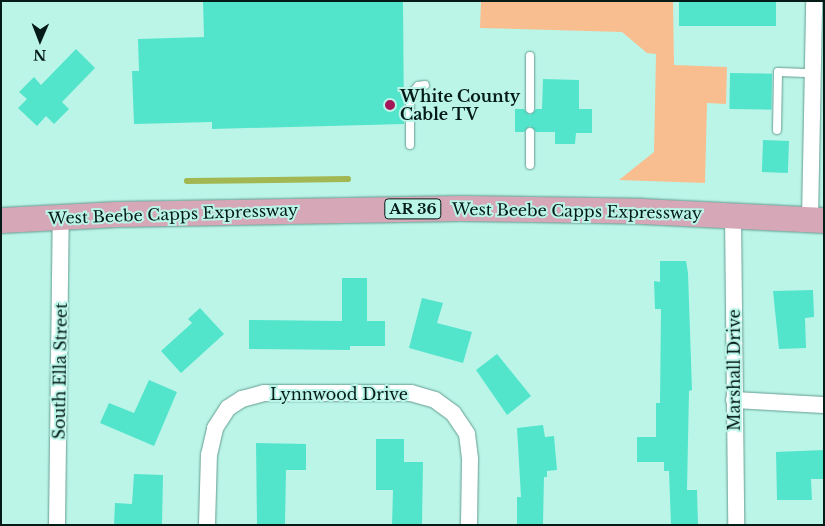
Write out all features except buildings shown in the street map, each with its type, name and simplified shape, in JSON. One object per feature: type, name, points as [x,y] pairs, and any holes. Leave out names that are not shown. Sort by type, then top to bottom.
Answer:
[{"type":"main road","name":"West Beebe Capps Expressway","points":[[1,220],[451,208],[734,214],[817,220]]},
{"type":"street","points":[[814,1],[813,73],[817,220]]},
{"type":"street","name":"Marshall Drive","points":[[734,214],[736,525]]},
{"type":"street","name":"South Ella Street","points":[[57,525],[60,217]]},
{"type":"street","name":"Lynnwood Drive","points":[[207,525],[209,455],[215,428],[228,408],[242,399],[264,393],[411,393],[435,400],[453,413],[467,434],[470,460],[469,525]]},
{"type":"street","points":[[734,400],[824,405]]},
{"type":"lane","points":[[530,56],[530,109]]},
{"type":"lane","points":[[777,130],[778,72],[813,73]]},
{"type":"lane","points":[[410,145],[410,95],[418,86],[425,85]]},
{"type":"lane","points":[[530,132],[530,165]]},
{"type":"shaded area","points":[[481,1],[673,1],[674,65],[727,67],[726,104],[707,103],[705,183],[619,180],[654,152],[656,54],[647,53],[622,32],[480,28]]},
{"type":"waterway","points":[[187,181],[348,179]]},
{"type":"place","name":"White County Cable TV","points":[[390,105]]}]
